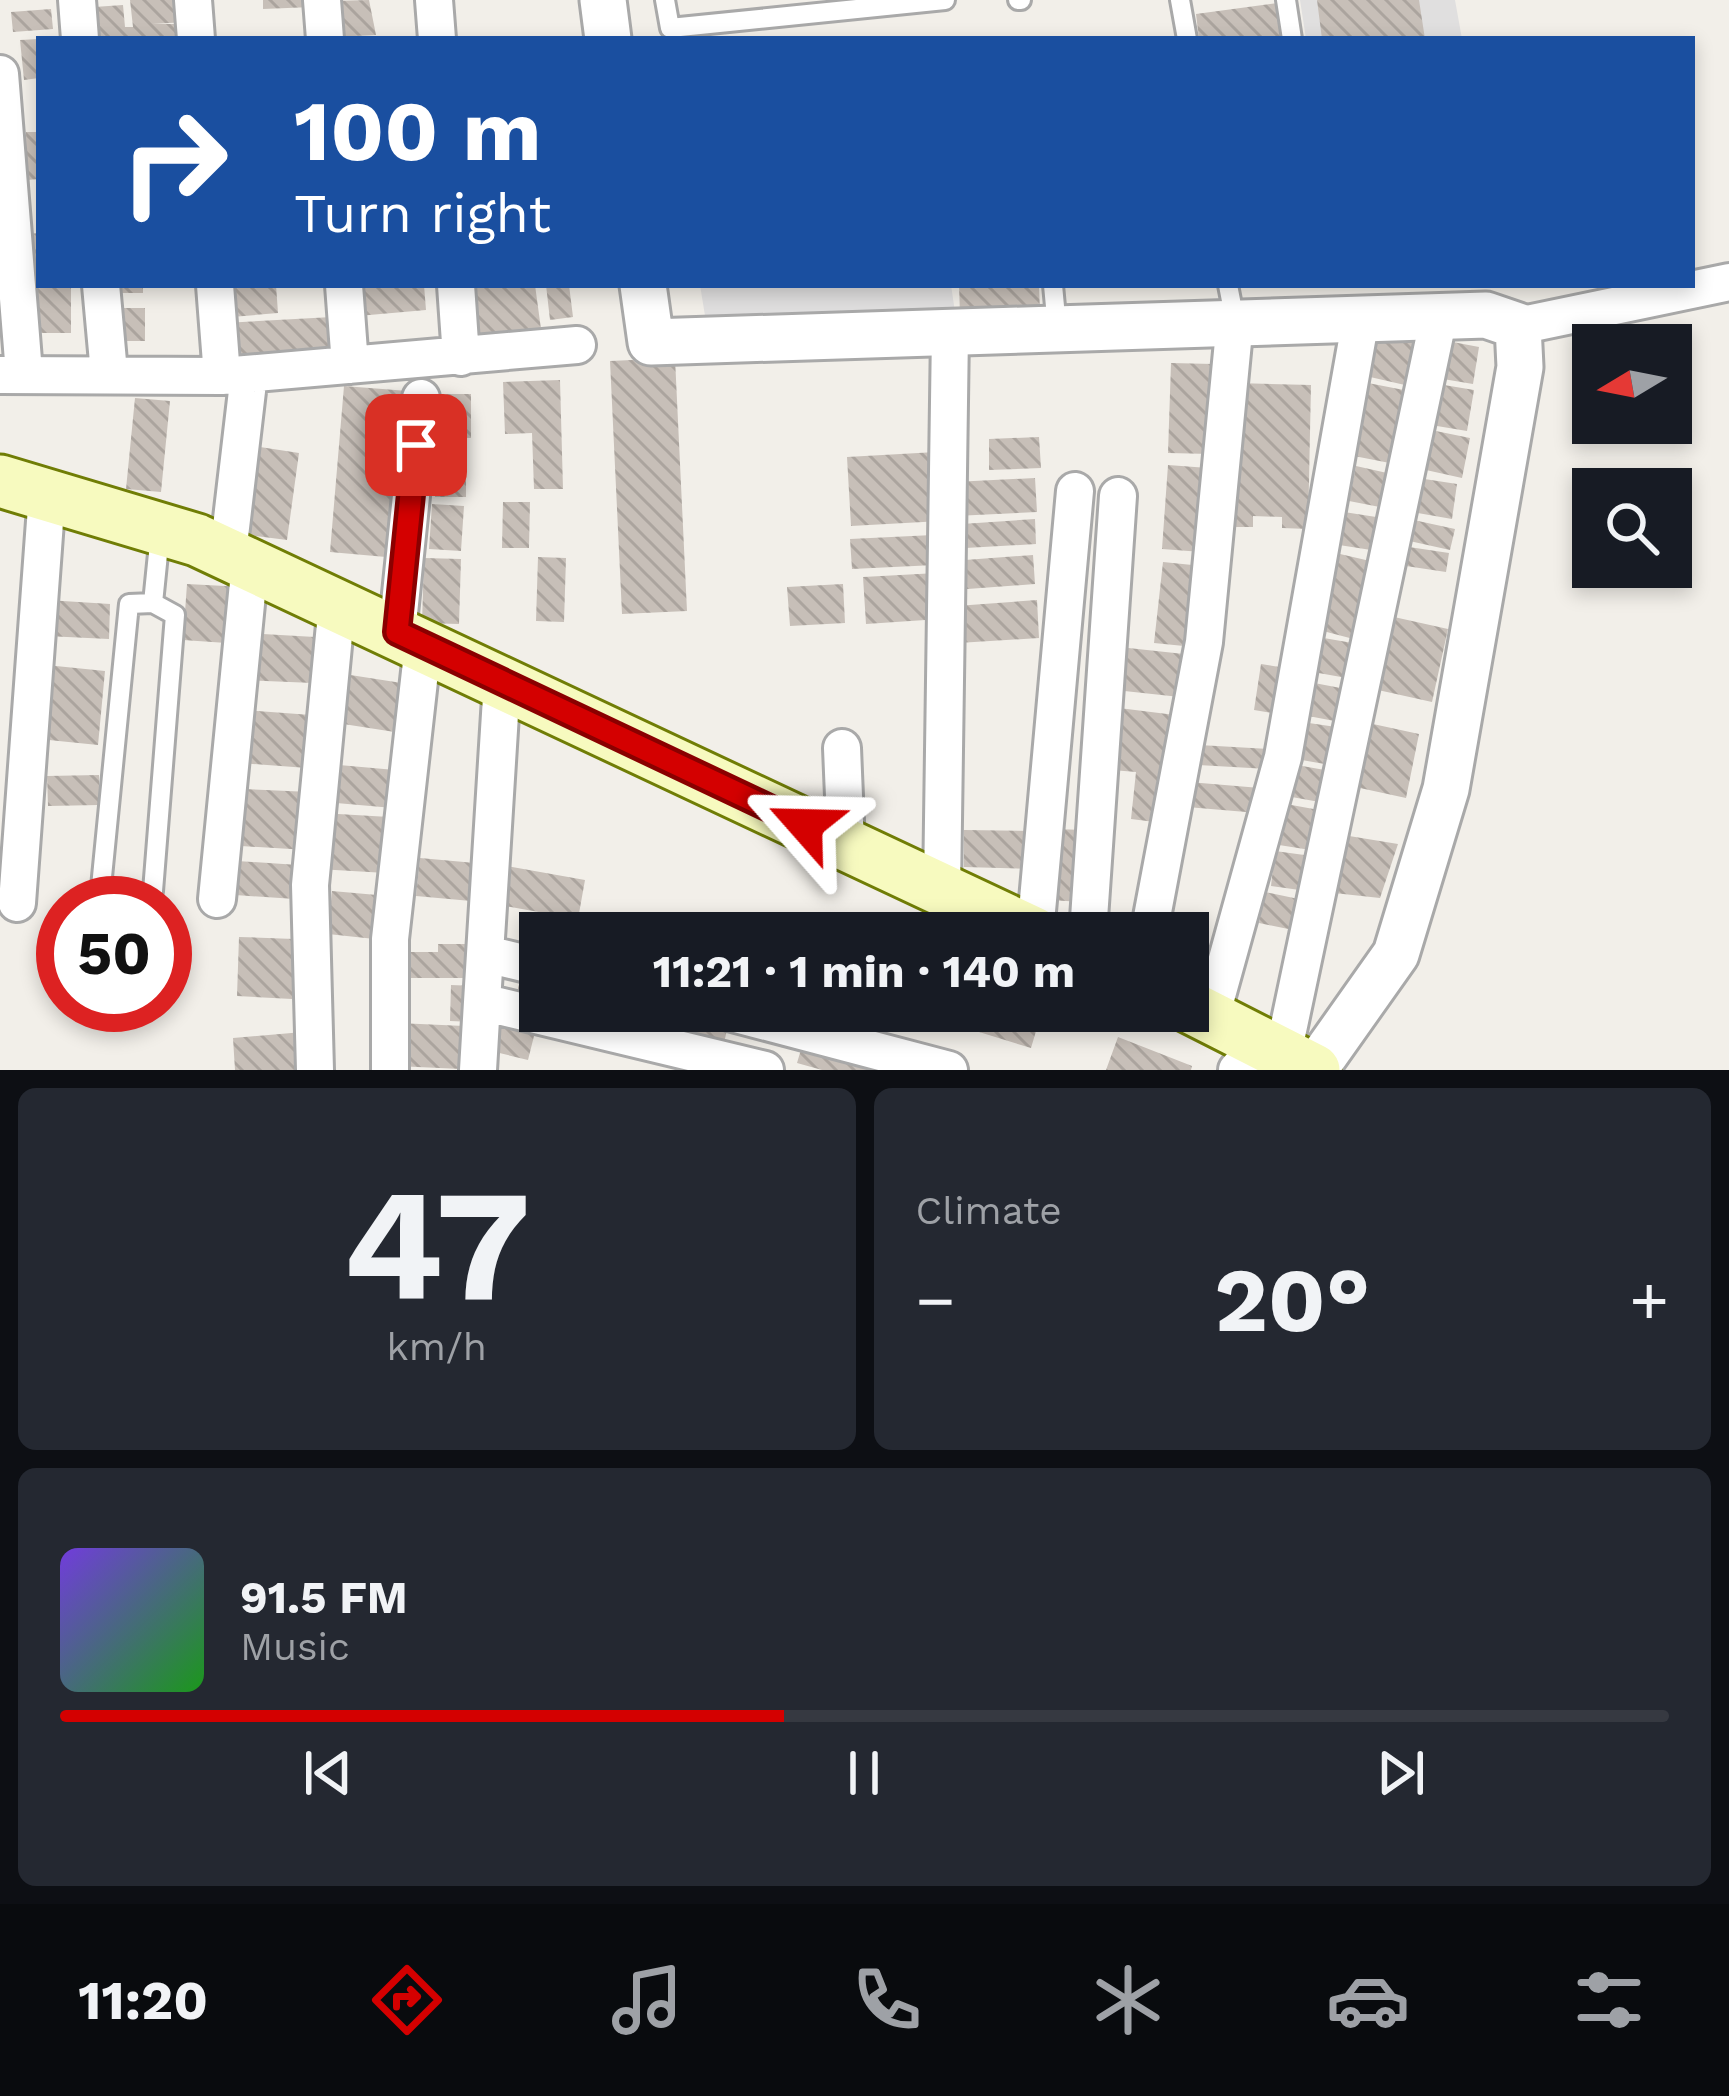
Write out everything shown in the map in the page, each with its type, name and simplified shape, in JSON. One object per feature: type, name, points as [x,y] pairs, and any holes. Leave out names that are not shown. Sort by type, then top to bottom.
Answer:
[{"type":"main road","points":[[24,487],[239,558],[990,912]]},
{"type":"main road","points":[[1209,1017],[1282,1061]]},
{"type":"street","points":[[77,0],[80,36]]},
{"type":"street","points":[[193,0],[196,36]]},
{"type":"street","points":[[322,0],[325,36]]},
{"type":"street","points":[[434,0],[436,36]]},
{"type":"street","points":[[603,0],[608,36]]},
{"type":"street","points":[[0,74],[12,374],[236,375],[577,345]]},
{"type":"street","points":[[643,288],[651,342],[950,332],[1055,306],[1232,303],[1361,318],[1486,315],[1518,326],[1729,282]]},
{"type":"street","points":[[101,288],[109,373]]},
{"type":"street","points":[[216,288],[236,375],[239,558],[217,899]]},
{"type":"street","points":[[344,288],[350,365]]},
{"type":"street","points":[[455,288],[461,356]]},
{"type":"street","points":[[1153,912],[1204,642],[1232,303]]},
{"type":"street","points":[[1282,1061],[1439,316]]},
{"type":"street","points":[[1209,981],[1283,757],[1361,318]]},
{"type":"street","points":[[1282,1061],[1396,953],[1446,789],[1520,367],[1518,326]]},
{"type":"street","points":[[942,890],[950,332]]},
{"type":"street","points":[[390,1070],[390,939],[421,398]]},
{"type":"street","points":[[16,902],[24,487]]},
{"type":"street","points":[[1037,912],[1075,491]]},
{"type":"street","points":[[1089,912],[1118,496]]},
{"type":"street","points":[[315,1070],[310,885],[337,604]]},
{"type":"street","points":[[478,1070],[502,682]]},
{"type":"street","points":[[842,748],[846,844]]},
{"type":"street","points":[[486,954],[519,962]]},
{"type":"street","points":[[482,1002],[764,1070]]},
{"type":"street","points":[[805,1032],[949,1070]]},
{"type":"lane","points":[[665,0],[670,28],[946,0]]},
{"type":"lane","points":[[1180,0],[1186,36]]},
{"type":"lane","points":[[1286,0],[1292,36]]},
{"type":"lane","points":[[153,603],[160,529]]},
{"type":"lane","points":[[102,876],[129,604],[153,603],[175,615],[154,876]]},
{"type":"shaded area","points":[[1300,0],[1455,0],[1461,36],[1306,36]]},
{"type":"shaded area","points":[[700,288],[951,288],[955,312],[707,328]]},
{"type":"building","points":[[130,0],[185,0],[187,22],[152,24],[181,24],[182,36],[82,36],[80,8],[123,5],[125,27],[133,27]]},
{"type":"building","points":[[263,0],[312,0],[312,7],[263,9]]},
{"type":"building","points":[[369,0],[376,35],[334,36],[333,1]]},
{"type":"building","points":[[1317,0],[1419,0],[1425,36],[1322,36]]},
{"type":"building","points":[[1278,3],[1283,36],[1199,36],[1196,14]]},
{"type":"building","points":[[51,9],[53,29],[13,32],[11,12]]},
{"type":"building","points":[[36,39],[36,78],[24,80],[20,40]]},
{"type":"building","points":[[26,132],[36,132],[36,179],[27,180]]},
{"type":"building","points":[[36,233],[36,279],[30,280],[28,234]]},
{"type":"building","points":[[33,288],[71,288],[71,333],[34,333]]},
{"type":"building","points":[[104,288],[143,288],[143,293],[104,293]]},
{"type":"building","points":[[229,288],[276,288],[278,313],[232,317]]},
{"type":"building","points":[[355,288],[424,288],[426,310],[358,316]]},
{"type":"building","points":[[471,288],[535,288],[541,329],[478,337]]},
{"type":"building","points":[[546,288],[569,288],[573,317],[550,320]]},
{"type":"building","points":[[959,288],[1039,288],[1040,312],[960,315]]},
{"type":"building","points":[[108,308],[145,308],[145,341],[108,341]]},
{"type":"building","points":[[332,317],[334,358],[227,364],[224,323]]},
{"type":"building","points":[[1367,330],[1428,344],[1418,388],[1357,374]]},
{"type":"building","points":[[1437,339],[1479,347],[1473,384],[1431,377]]},
{"type":"building","points":[[675,358],[687,611],[622,614],[610,361]]},
{"type":"building","points":[[1171,363],[1213,364],[1211,454],[1168,453]]},
{"type":"building","points":[[560,380],[563,489],[534,489],[532,433],[505,434],[503,382]]},
{"type":"building","points":[[1236,383],[1311,385],[1308,529],[1282,528],[1282,517],[1253,516],[1253,527],[1233,527]]},
{"type":"building","points":[[1368,383],[1414,392],[1400,465],[1354,456]]},
{"type":"building","points":[[1432,383],[1474,390],[1467,431],[1425,424]]},
{"type":"building","points":[[344,386],[408,391],[403,448],[395,447],[386,557],[330,552]]},
{"type":"building","points":[[436,394],[471,394],[471,438],[436,437]]},
{"type":"building","points":[[135,398],[170,401],[161,492],[126,489]]},
{"type":"building","points":[[1426,429],[1470,438],[1462,478],[1417,468]]},
{"type":"building","points":[[1039,437],[1041,468],[989,470],[989,439]]},
{"type":"building","points":[[260,447],[299,453],[287,540],[249,535]]},
{"type":"building","points":[[435,449],[466,450],[466,497],[435,497]]},
{"type":"building","points":[[936,452],[941,521],[851,526],[847,457]]},
{"type":"building","points":[[1168,465],[1208,468],[1202,552],[1162,549]]},
{"type":"building","points":[[1356,466],[1396,475],[1390,509],[1349,501]]},
{"type":"building","points":[[1035,478],[1037,512],[955,516],[954,482]]},
{"type":"building","points":[[1418,478],[1457,484],[1452,519],[1412,512]]},
{"type":"building","points":[[503,502],[530,502],[529,548],[502,548]]},
{"type":"building","points":[[432,504],[464,506],[461,551],[429,549]]},
{"type":"building","points":[[1344,512],[1389,519],[1384,552],[1339,545]]},
{"type":"building","points":[[1035,519],[1036,544],[948,549],[947,525]]},
{"type":"building","points":[[1409,519],[1455,529],[1450,550],[1405,540]]},
{"type":"building","points":[[933,535],[935,565],[852,569],[850,539]]},
{"type":"building","points":[[1409,547],[1449,553],[1446,572],[1406,566]]},
{"type":"building","points":[[1340,554],[1383,564],[1365,642],[1323,631]]},
{"type":"building","points":[[1033,555],[1035,584],[954,590],[952,561]]},
{"type":"building","points":[[538,557],[566,558],[564,622],[536,621]]},
{"type":"building","points":[[424,558],[461,559],[459,624],[422,623]]},
{"type":"building","points":[[1163,562],[1202,566],[1194,647],[1154,643]]},
{"type":"building","points":[[937,573],[940,619],[866,624],[863,577]]},
{"type":"building","points":[[187,584],[244,587],[241,644],[183,640]]},
{"type":"building","points":[[843,584],[845,623],[790,626],[787,587]]},
{"type":"building","points":[[47,600],[110,604],[109,639],[46,636]]},
{"type":"building","points":[[1037,600],[1039,638],[958,643],[956,606]]},
{"type":"building","points":[[1394,617],[1448,629],[1432,702],[1378,690]]},
{"type":"building","points":[[247,633],[315,637],[313,683],[245,680]]},
{"type":"building","points":[[1318,637],[1364,645],[1358,680],[1313,672]]},
{"type":"building","points":[[1110,646],[1193,655],[1189,698],[1106,689]]},
{"type":"building","points":[[1261,664],[1292,669],[1285,715],[1254,710]]},
{"type":"building","points":[[46,665],[105,671],[98,745],[39,739]]},
{"type":"building","points":[[344,674],[408,684],[401,733],[337,723]]},
{"type":"building","points":[[1309,682],[1351,690],[1345,723],[1303,715]]},
{"type":"building","points":[[1119,708],[1175,715],[1163,823],[1131,819],[1136,772],[1112,770]]},
{"type":"building","points":[[243,710],[311,715],[307,768],[240,763]]},
{"type":"building","points":[[1302,722],[1343,728],[1336,766],[1296,759]]},
{"type":"building","points":[[1373,724],[1419,734],[1406,798],[1360,788]]},
{"type":"building","points":[[1199,745],[1269,749],[1268,769],[1198,765]]},
{"type":"building","points":[[328,764],[395,770],[393,808],[325,802]]},
{"type":"building","points":[[1291,764],[1336,772],[1331,804],[1286,796]]},
{"type":"building","points":[[99,775],[99,805],[48,806],[47,776]]},
{"type":"building","points":[[1189,782],[1260,788],[1258,813],[1187,807]]},
{"type":"building","points":[[244,789],[310,792],[307,850],[241,846]]},
{"type":"building","points":[[1286,804],[1330,812],[1323,852],[1279,845]]},
{"type":"building","points":[[321,813],[389,817],[386,873],[318,869]]},
{"type":"building","points":[[1052,829],[1086,830],[1083,902],[1049,900]]},
{"type":"building","points":[[964,830],[1035,831],[1035,869],[964,867]]},
{"type":"building","points":[[1343,835],[1398,844],[1380,898],[1334,893]]},
{"type":"building","points":[[1275,851],[1319,857],[1314,892],[1271,886]]},
{"type":"building","points":[[420,858],[475,863],[471,901],[416,896]]},
{"type":"building","points":[[237,861],[298,865],[295,899],[235,895]]},
{"type":"building","points":[[506,866],[585,880],[579,912],[499,905]]},
{"type":"building","points":[[332,891],[388,896],[384,940],[328,934]]},
{"type":"building","points":[[1265,892],[1308,901],[1303,932],[1259,923]]},
{"type":"building","points":[[239,937],[294,939],[292,999],[237,996]]},
{"type":"building","points":[[438,944],[477,944],[476,978],[406,978],[406,952],[438,952]]},
{"type":"building","points":[[451,985],[476,986],[474,1022],[450,1021]]},
{"type":"building","points":[[500,1014],[519,1019],[519,1032],[535,1032],[528,1060],[491,1051]]},
{"type":"building","points":[[398,1023],[464,1026],[461,1069],[396,1066]]},
{"type":"building","points":[[303,1032],[305,1070],[235,1070],[233,1038]]},
{"type":"building","points":[[652,1032],[727,1032],[722,1051]]},
{"type":"building","points":[[979,1032],[1036,1032],[1031,1048]]},
{"type":"building","points":[[805,1036],[923,1070],[822,1070],[797,1063]]},
{"type":"building","points":[[1118,1037],[1192,1066],[1191,1070],[1106,1070]]},
{"type":"route","points":[[416,445],[397,632],[805,825]]}]
